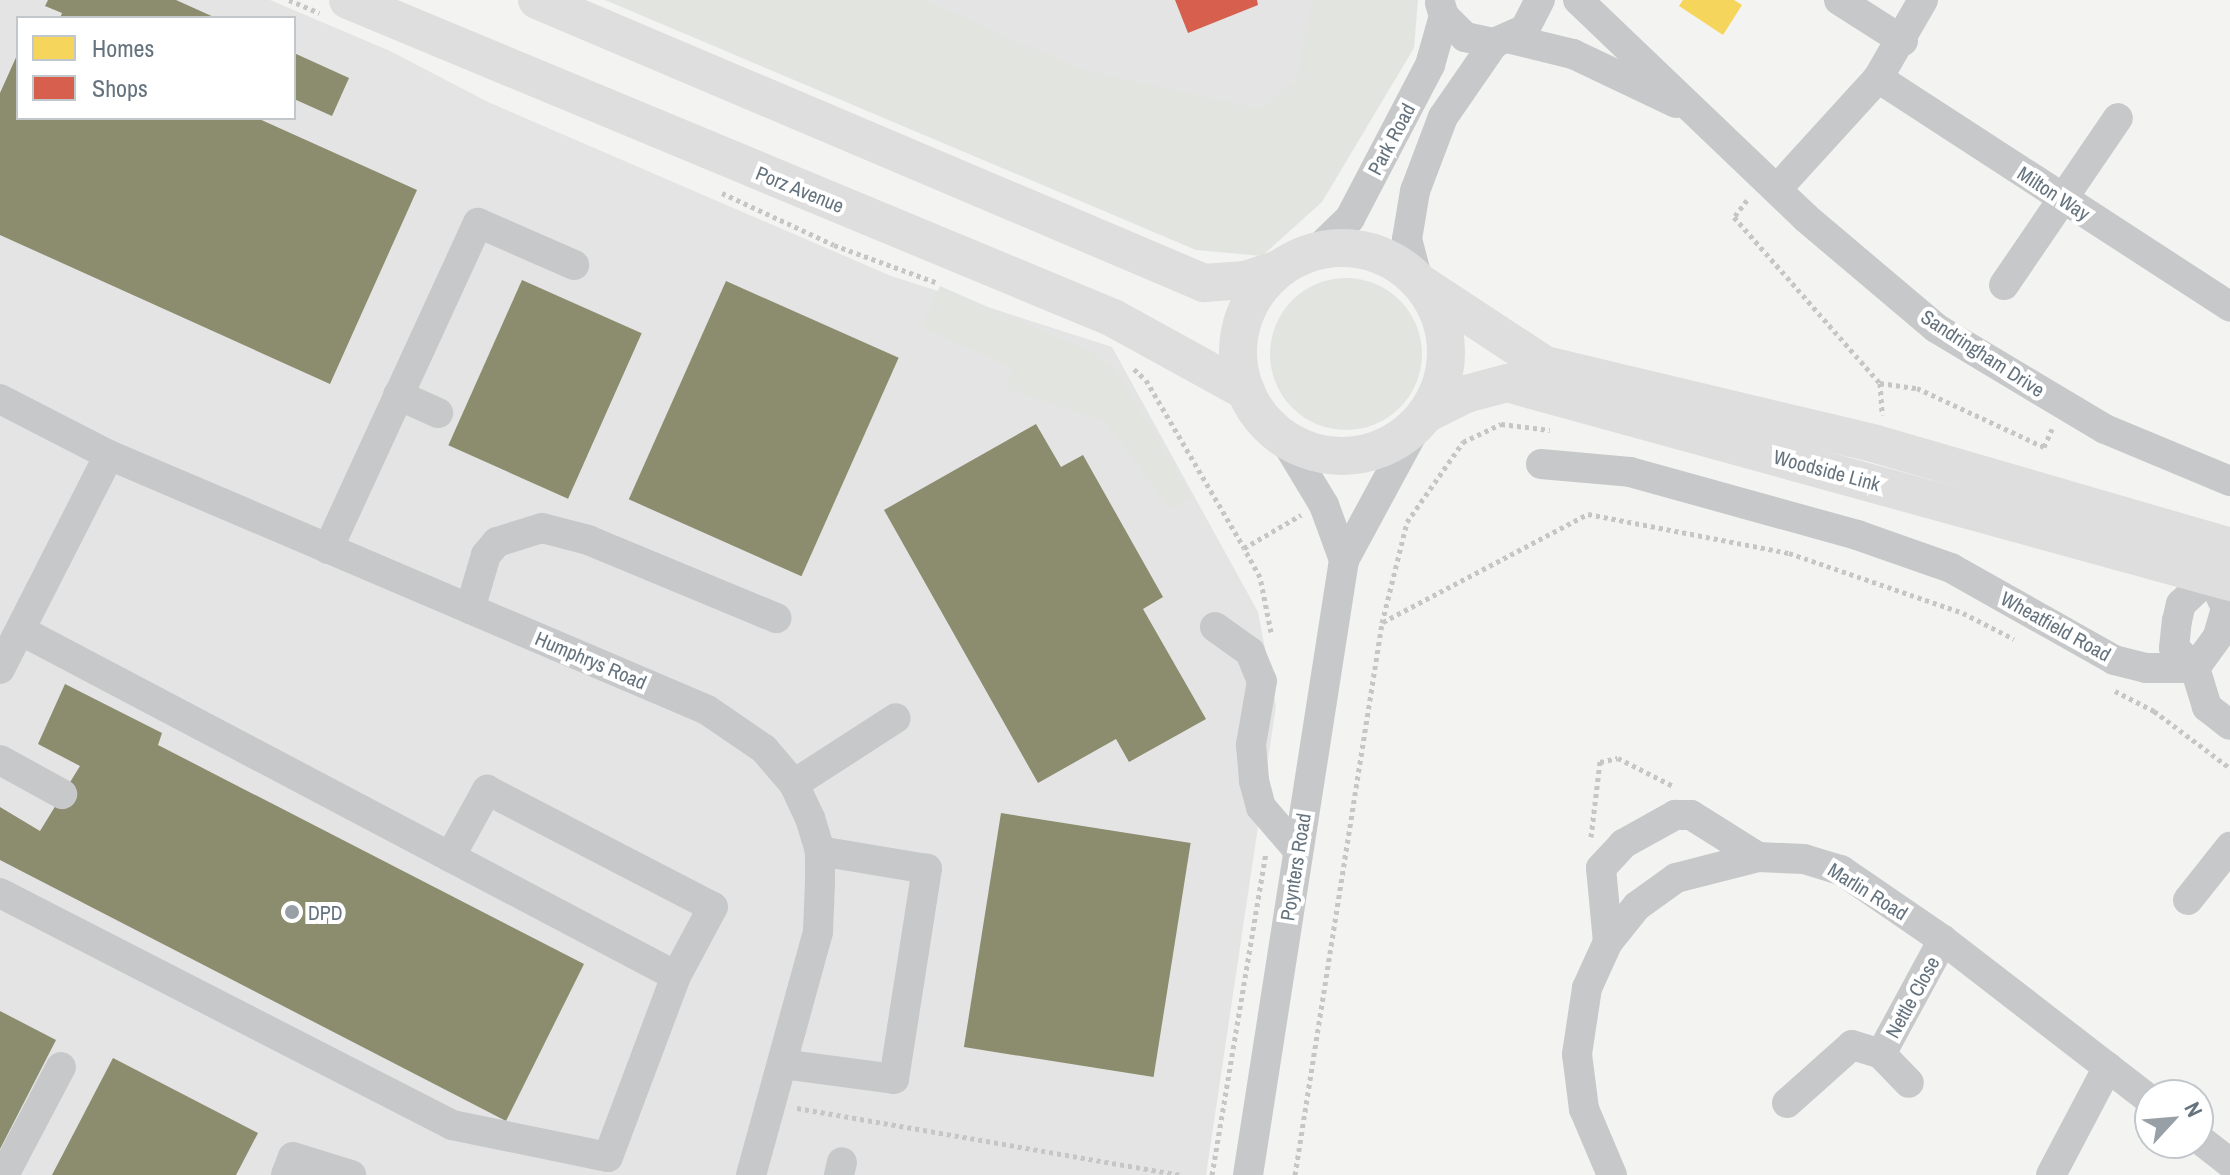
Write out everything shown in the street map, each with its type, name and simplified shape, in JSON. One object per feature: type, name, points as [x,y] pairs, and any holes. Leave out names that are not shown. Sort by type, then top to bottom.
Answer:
[{"type":"main road","name":"Porz Avenue","points":[[348,0],[1113,318],[1246,391]]},
{"type":"main road","points":[[537,0],[1204,283],[1245,280],[1278,269],[1317,250],[1372,251],[1421,283],[1445,335],[1439,390],[1422,418],[1395,442],[1353,454],[1309,450],[1283,437],[1255,409],[1246,391],[1239,338],[1259,288],[1278,269]]},
{"type":"main road","name":"Woodside Link","points":[[1421,283],[1545,365],[1876,444],[2223,562]]},
{"type":"main road","name":"Woodside Link","points":[[1422,418],[1466,394],[1507,383],[2223,562]]},
{"type":"street","name":"Park Road","points":[[1421,283],[1407,239],[1415,191],[1443,117],[1503,41],[1525,29],[1540,0]]},
{"type":"street","name":"Sandringham Drive","points":[[1578,0],[1777,189],[1936,328],[2105,429],[2230,481]]},
{"type":"street","points":[[1839,0],[1903,41]]},
{"type":"street","points":[[1777,189],[1878,78],[1903,41],[1923,0]]},
{"type":"street","name":"Park Road","points":[[1317,250],[1350,218],[1430,65],[1442,8]]},
{"type":"street","name":"Sandringham Drive","points":[[1442,8],[1465,37],[1573,54],[1696,112]]},
{"type":"street","name":"Milton Way","points":[[1878,78],[2230,307]]},
{"type":"street","points":[[2004,285],[2118,118]]},
{"type":"street","points":[[328,549],[478,223],[574,265]]},
{"type":"street","points":[[398,395],[438,413]]},
{"type":"street","name":"Humphrys Road","points":[[0,399],[109,455],[707,710],[764,749],[794,784],[820,851],[818,932],[751,1175]]},
{"type":"street","name":"Poynters Road","points":[[1248,1175],[1344,560],[1422,418]]},
{"type":"street","name":"Poynters Road","points":[[1283,437],[1324,505],[1344,560]]},
{"type":"street","points":[[0,669],[109,455]]},
{"type":"street","name":"Wheatfield Road","points":[[1541,464],[1630,472],[1857,535],[1951,568],[2114,660],[2145,668],[2195,668]]},
{"type":"street","points":[[470,609],[486,555],[497,542],[542,528],[588,540],[776,618]]},
{"type":"street","points":[[2195,668],[2218,636],[2226,608],[2223,562]]},
{"type":"street","points":[[2223,562],[2181,604],[2174,648],[2195,668],[2207,707],[2230,725]]},
{"type":"street","points":[[1215,627],[1250,652],[1262,681],[1251,745],[1254,781],[1261,807],[1297,849]]},
{"type":"street","points":[[22,631],[676,976]]},
{"type":"street","points":[[794,784],[896,718]]},
{"type":"street","points":[[0,760],[62,794]]},
{"type":"street","points":[[0,893],[452,1125],[608,1157],[676,976],[713,907],[487,790],[450,857]]},
{"type":"street","points":[[1608,942],[1601,868],[1636,837],[1675,815],[1691,815],[1758,857]]},
{"type":"street","points":[[2188,900],[2230,847]]},
{"type":"street","points":[[782,1064],[894,1079],[927,869],[820,851]]},
{"type":"street","name":"Marlin Road","points":[[1612,1175],[1584,1109],[1577,1054],[1587,988],[1608,942],[1637,906],[1676,878],[1758,857],[1830,865],[1943,940],[2134,1087]]},
{"type":"street","name":"Nettle Close","points":[[1881,1054],[1943,940]]},
{"type":"street","name":"Nettle Close","points":[[1787,1103],[1852,1045],[1881,1054],[1909,1083]]},
{"type":"street","points":[[4,1175],[61,1067]]},
{"type":"street","points":[[2051,1175],[2108,1067]]},
{"type":"street","points":[[2214,1150],[2230,1163]]},
{"type":"street","points":[[286,1175],[293,1157],[351,1175]]},
{"type":"path","points":[[1748,199],[1734,217],[1880,383],[1881,422]]},
{"type":"path","points":[[1146,380],[1260,577],[1271,635]]},
{"type":"path","points":[[1880,383],[1917,388],[2044,447],[2052,429]]},
{"type":"path","points":[[1295,1175],[1382,623],[1588,514],[1789,553],[1963,613],[2017,641]]},
{"type":"path","points":[[1244,548],[1297,517]]},
{"type":"path","points":[[2113,690],[2154,711],[2230,768]]},
{"type":"path","points":[[1212,1175],[1267,845]]},
{"type":"path","points":[[772,1104],[1182,1175]]},
{"type":"shaded area","points":[[0,0],[270,0],[390,51],[488,102],[891,276],[1112,347],[1258,612],[1276,706],[1206,1175],[0,1175]]},
{"type":"shaded area","points":[[605,0],[924,0],[1082,70],[1260,109],[1296,81],[1313,0],[1418,0],[1414,48],[1322,202],[1262,256],[1196,250]]},
{"type":"shaded area","points":[[821,0],[1344,0],[1279,128]]},
{"type":"shaded area","points":[[1346,278],[1375,284],[1400,300],[1416,325],[1422,354],[1416,383],[1400,408],[1375,424],[1346,430],[1317,424],[1292,408],[1276,383],[1270,354],[1276,325],[1292,300],[1317,284]]},
{"type":"shaded area","points":[[940,286],[1093,353],[1119,374],[1192,497],[1170,509],[1106,422],[1006,388],[1012,367],[921,328]]},
{"type":"building: Homes","points":[[1683,0],[1734,0],[1742,5],[1723,35],[1679,6]]},
{"type":"building: Shops","points":[[1175,0],[1257,0],[1258,5],[1188,33]]},
{"type":"building: Industry","points":[[48,0],[176,0],[212,16],[61,16],[62,13],[45,6]]},
{"type":"building: Industry","points":[[296,54],[349,78],[332,116],[296,100]]},
{"type":"building: Industry","points":[[16,57],[16,120],[261,120],[417,190],[330,384],[0,235],[0,93]]},
{"type":"building: Industry","points":[[522,280],[642,333],[568,499],[448,445]]},
{"type":"building: Industry","points":[[726,281],[899,358],[801,576],[629,499]]},
{"type":"building: Industry","points":[[1036,424],[1061,467],[1083,455],[1163,597],[1143,609],[1206,719],[1129,762],[1116,739],[1038,783],[884,510]]},
{"type":"building: Industry","name":"DPD","points":[[65,684],[162,733],[158,745],[584,964],[506,1121],[0,860],[0,807],[40,831],[80,766],[38,744]]},
{"type":"building: Industry","points":[[1001,813],[1191,843],[1154,1077],[964,1047]]},
{"type":"building: Industry","points":[[0,1011],[56,1040],[0,1149]]},
{"type":"building: Industry","points":[[113,1058],[258,1133],[236,1175],[52,1175]]},
{"type":"place","name":"DPD","points":[[292,912]]}]
